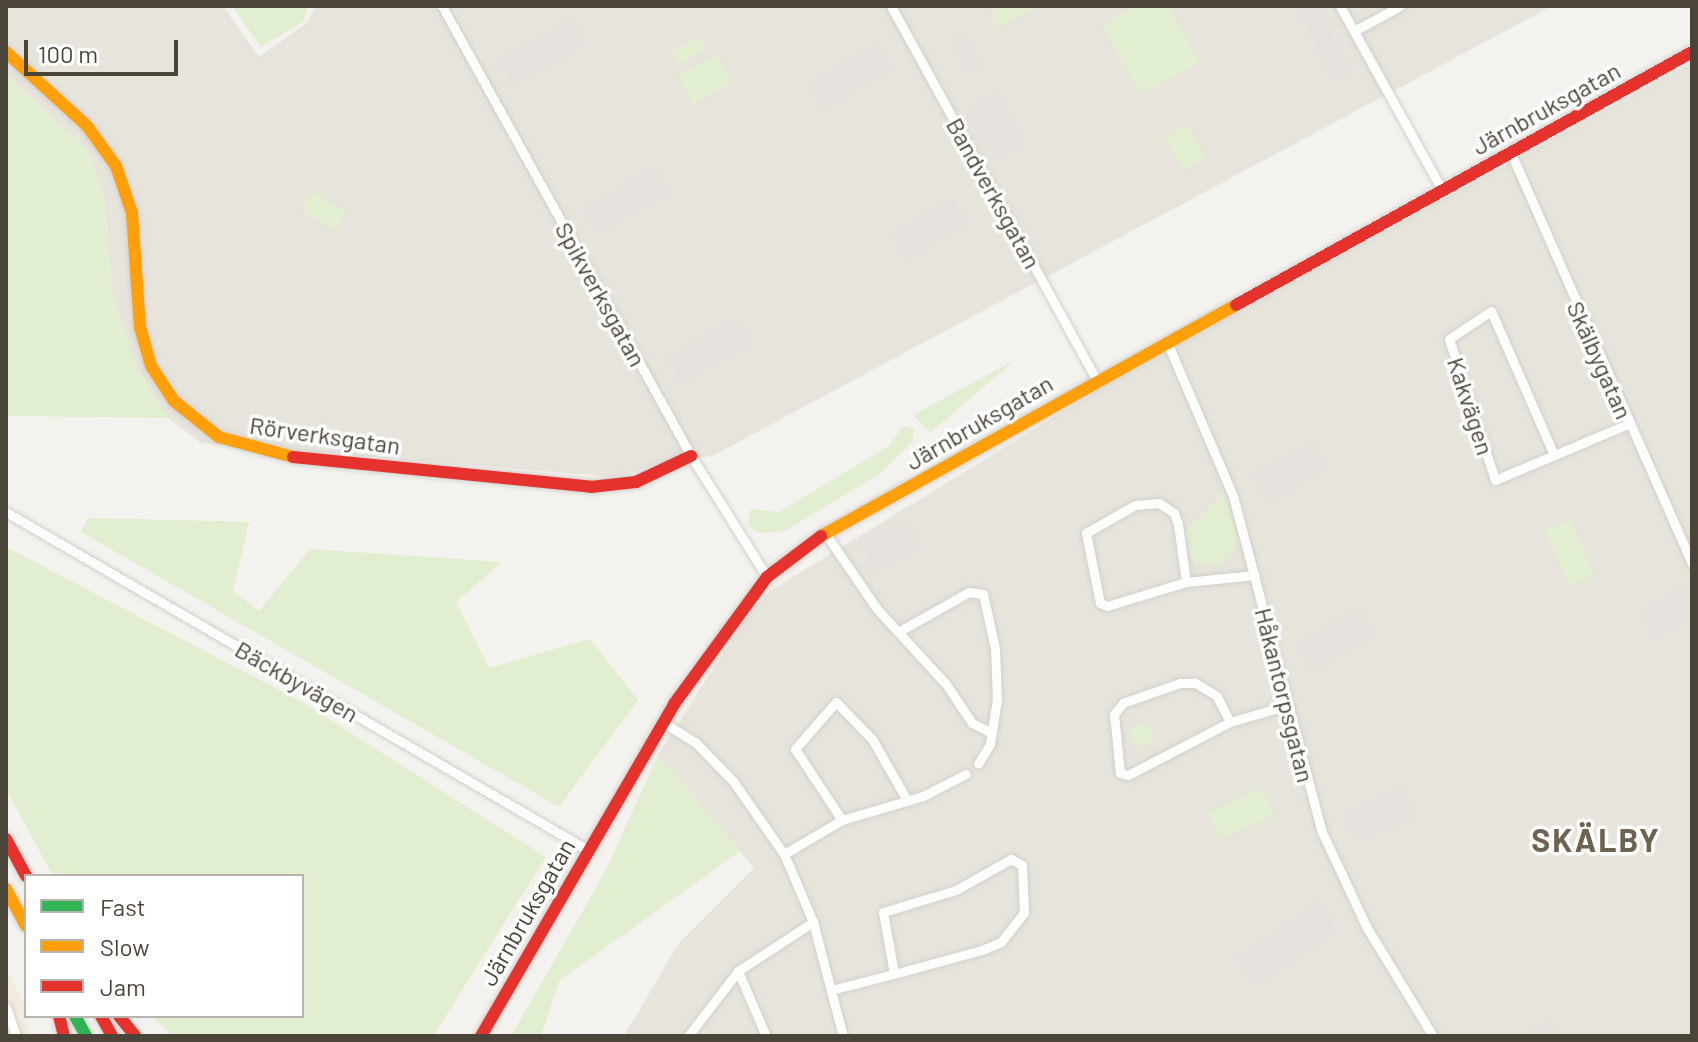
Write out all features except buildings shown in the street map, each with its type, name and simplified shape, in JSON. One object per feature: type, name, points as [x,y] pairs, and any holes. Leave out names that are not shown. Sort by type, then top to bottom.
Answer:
[{"type":"main road","name":"Rörverksgatan","points":[[6,52],[87,126],[116,166],[132,213],[140,327],[151,366],[174,401],[219,437],[275,455],[591,487],[636,482],[691,456]]},
{"type":"main road","name":"Järnbruksgatan","points":[[481,1036],[702,661],[767,577],[825,533],[1692,52]]},
{"type":"main road","points":[[6,839],[25,874]]},
{"type":"main road","points":[[6,889],[24,922]]},
{"type":"main road","points":[[76,1018],[86,1036]]},
{"type":"main road","points":[[102,1018],[112,1036]]},
{"type":"main road","points":[[121,1018],[135,1036]]},
{"type":"street","name":"Spikverksgatan","points":[[442,6],[691,456],[767,577]]},
{"type":"street","name":"Bandverksgatan","points":[[891,6],[1097,380]]},
{"type":"street","points":[[1340,6],[1442,190]]},
{"type":"street","points":[[1354,31],[1400,6]]},
{"type":"street","name":"Skälbygatan","points":[[1511,153],[1692,564]]},
{"type":"street","name":"Kakvägen","points":[[1554,455],[1491,311],[1449,339],[1495,480],[1628,424]]},
{"type":"street","name":"Håkantorpsgatan","points":[[1167,342],[1226,477],[1255,575],[1285,706],[1322,832],[1356,908],[1433,1036]]},
{"type":"street","points":[[1186,582],[1178,524],[1167,507],[1154,501],[1135,505],[1086,533],[1100,603],[1107,606],[1186,582],[1255,575]]},
{"type":"street","name":"Bäckbyvägen","points":[[6,512],[588,850]]},
{"type":"street","points":[[825,533],[898,632],[946,684],[972,723],[992,733]]},
{"type":"street","points":[[898,632],[969,592],[983,594],[997,665],[992,733],[978,764]]},
{"type":"street","points":[[1230,722],[1217,696],[1195,683],[1180,683],[1119,705],[1114,714],[1120,773],[1128,775],[1230,722],[1285,706]]},
{"type":"street","points":[[842,820],[795,749],[829,708],[839,704],[872,739],[907,800]]},
{"type":"street","points":[[664,723],[696,743],[733,781],[784,854],[813,922],[843,1036]]},
{"type":"street","points":[[784,854],[842,820],[907,800],[966,774]]},
{"type":"street","points":[[831,990],[894,974],[982,950],[1015,930],[1024,913],[1019,863],[1011,859],[956,890],[883,912],[894,974]]},
{"type":"street","points":[[688,1036],[738,971],[813,922]]},
{"type":"street","points":[[738,971],[766,1036]]},
{"type":"street","points":[[6,1007],[16,1036]]},
{"type":"shaded area","points":[[6,6],[223,6],[259,57],[308,22],[315,6],[1552,6],[712,456],[666,461],[617,477],[201,443],[168,418],[135,365],[111,288],[104,196],[89,152],[6,75]]},
{"type":"shaded area","points":[[1293,6],[1318,6],[1354,70],[1334,81]]},
{"type":"shaded area","points":[[572,18],[586,45],[511,88],[497,60]]},
{"type":"shaded area","points":[[965,33],[984,68],[970,75],[952,40]]},
{"type":"shaded area","points":[[878,44],[893,70],[821,110],[806,84]]},
{"type":"shaded area","points":[[1692,63],[1692,1036],[624,1036],[679,943],[754,868],[658,755],[747,616],[770,591],[1111,382]]},
{"type":"shaded area","points":[[998,91],[1026,143],[994,160],[966,108]]},
{"type":"shaded area","points":[[655,167],[669,194],[596,234],[582,208]]},
{"type":"shaded area","points":[[955,198],[970,224],[905,260],[891,233]]},
{"type":"shaded area","points":[[737,317],[752,344],[680,384],[666,357]]},
{"type":"shaded area","points":[[1312,442],[1327,470],[1265,504],[1253,474]]},
{"type":"shaded area","points":[[905,517],[922,547],[875,573],[858,543]]},
{"type":"shaded area","points":[[1684,586],[1692,601],[1692,619],[1655,640],[1639,611]]},
{"type":"shaded area","points":[[1360,608],[1374,637],[1311,672],[1298,642]]},
{"type":"shaded area","points":[[1404,787],[1416,819],[1356,842],[1343,813]]},
{"type":"shaded area","points":[[1319,901],[1339,930],[1255,986],[1235,958]]},
{"type":"shaded area","points":[[6,968],[24,1004],[24,1018],[27,1018],[30,1036],[6,1036]]},
{"type":"shaded area","points":[[1546,1018],[1561,1036],[1525,1036],[1541,1023]]},
{"type":"green space","points":[[232,6],[308,6],[303,22],[261,47]]},
{"type":"green space","points":[[1001,6],[1038,6],[997,28],[990,13]]},
{"type":"green space","points":[[1137,6],[1169,6],[1199,63],[1141,94],[1102,26]]},
{"type":"green space","points":[[698,37],[705,49],[679,64],[672,52]]},
{"type":"green space","points":[[717,55],[732,82],[693,104],[678,76]]},
{"type":"green space","points":[[6,75],[89,152],[104,196],[111,288],[135,365],[168,418],[6,416]]},
{"type":"green space","points":[[1188,125],[1205,158],[1183,171],[1165,138]]},
{"type":"green space","points":[[312,192],[346,212],[335,230],[302,211]]},
{"type":"green space","points":[[1015,360],[930,433],[913,415]]},
{"type":"green space","points":[[903,426],[914,428],[912,442],[881,473],[785,531],[758,533],[747,525],[751,509],[779,512],[889,446]]},
{"type":"green space","points":[[1223,495],[1236,527],[1236,549],[1218,566],[1194,563],[1184,533]]},
{"type":"green space","points":[[87,518],[249,522],[233,591],[259,611],[310,549],[502,562],[456,602],[489,668],[590,639],[638,700],[559,807],[81,532]]},
{"type":"green space","points":[[1571,520],[1594,575],[1569,585],[1545,531]]},
{"type":"green space","points":[[6,547],[302,702],[546,857],[433,1036],[173,1036],[153,1018],[304,1018],[304,874],[52,874],[6,789]]},
{"type":"green space","points":[[1141,724],[1149,727],[1152,735],[1149,743],[1141,746],[1133,743],[1130,735],[1133,727]]},
{"type":"green space","points":[[658,755],[740,851],[559,981],[541,1036],[511,1036],[605,872]]},
{"type":"green space","points":[[1262,789],[1274,815],[1220,839],[1208,813]]},
{"type":"traffic: fast","points":[[76,1018],[86,1036]]},
{"type":"traffic: slow","points":[[6,52],[87,126],[116,166],[132,213],[140,327],[151,366],[174,401],[219,437],[293,457]]},
{"type":"traffic: slow","points":[[821,536],[1236,305]]},
{"type":"traffic: slow","points":[[6,889],[24,922]]},
{"type":"traffic: jam","points":[[1236,305],[1692,52]]},
{"type":"traffic: jam","points":[[293,457],[591,487],[636,482],[691,456]]},
{"type":"traffic: jam","points":[[481,1036],[674,704],[767,577],[821,536]]},
{"type":"traffic: jam","points":[[6,839],[25,874]]},
{"type":"traffic: jam","points":[[60,1018],[64,1036]]},
{"type":"traffic: jam","points":[[102,1018],[112,1036]]},
{"type":"traffic: jam","points":[[121,1018],[135,1036]]},
{"type":"district","name":"SKÄLBY","points":[[1596,839]]}]
